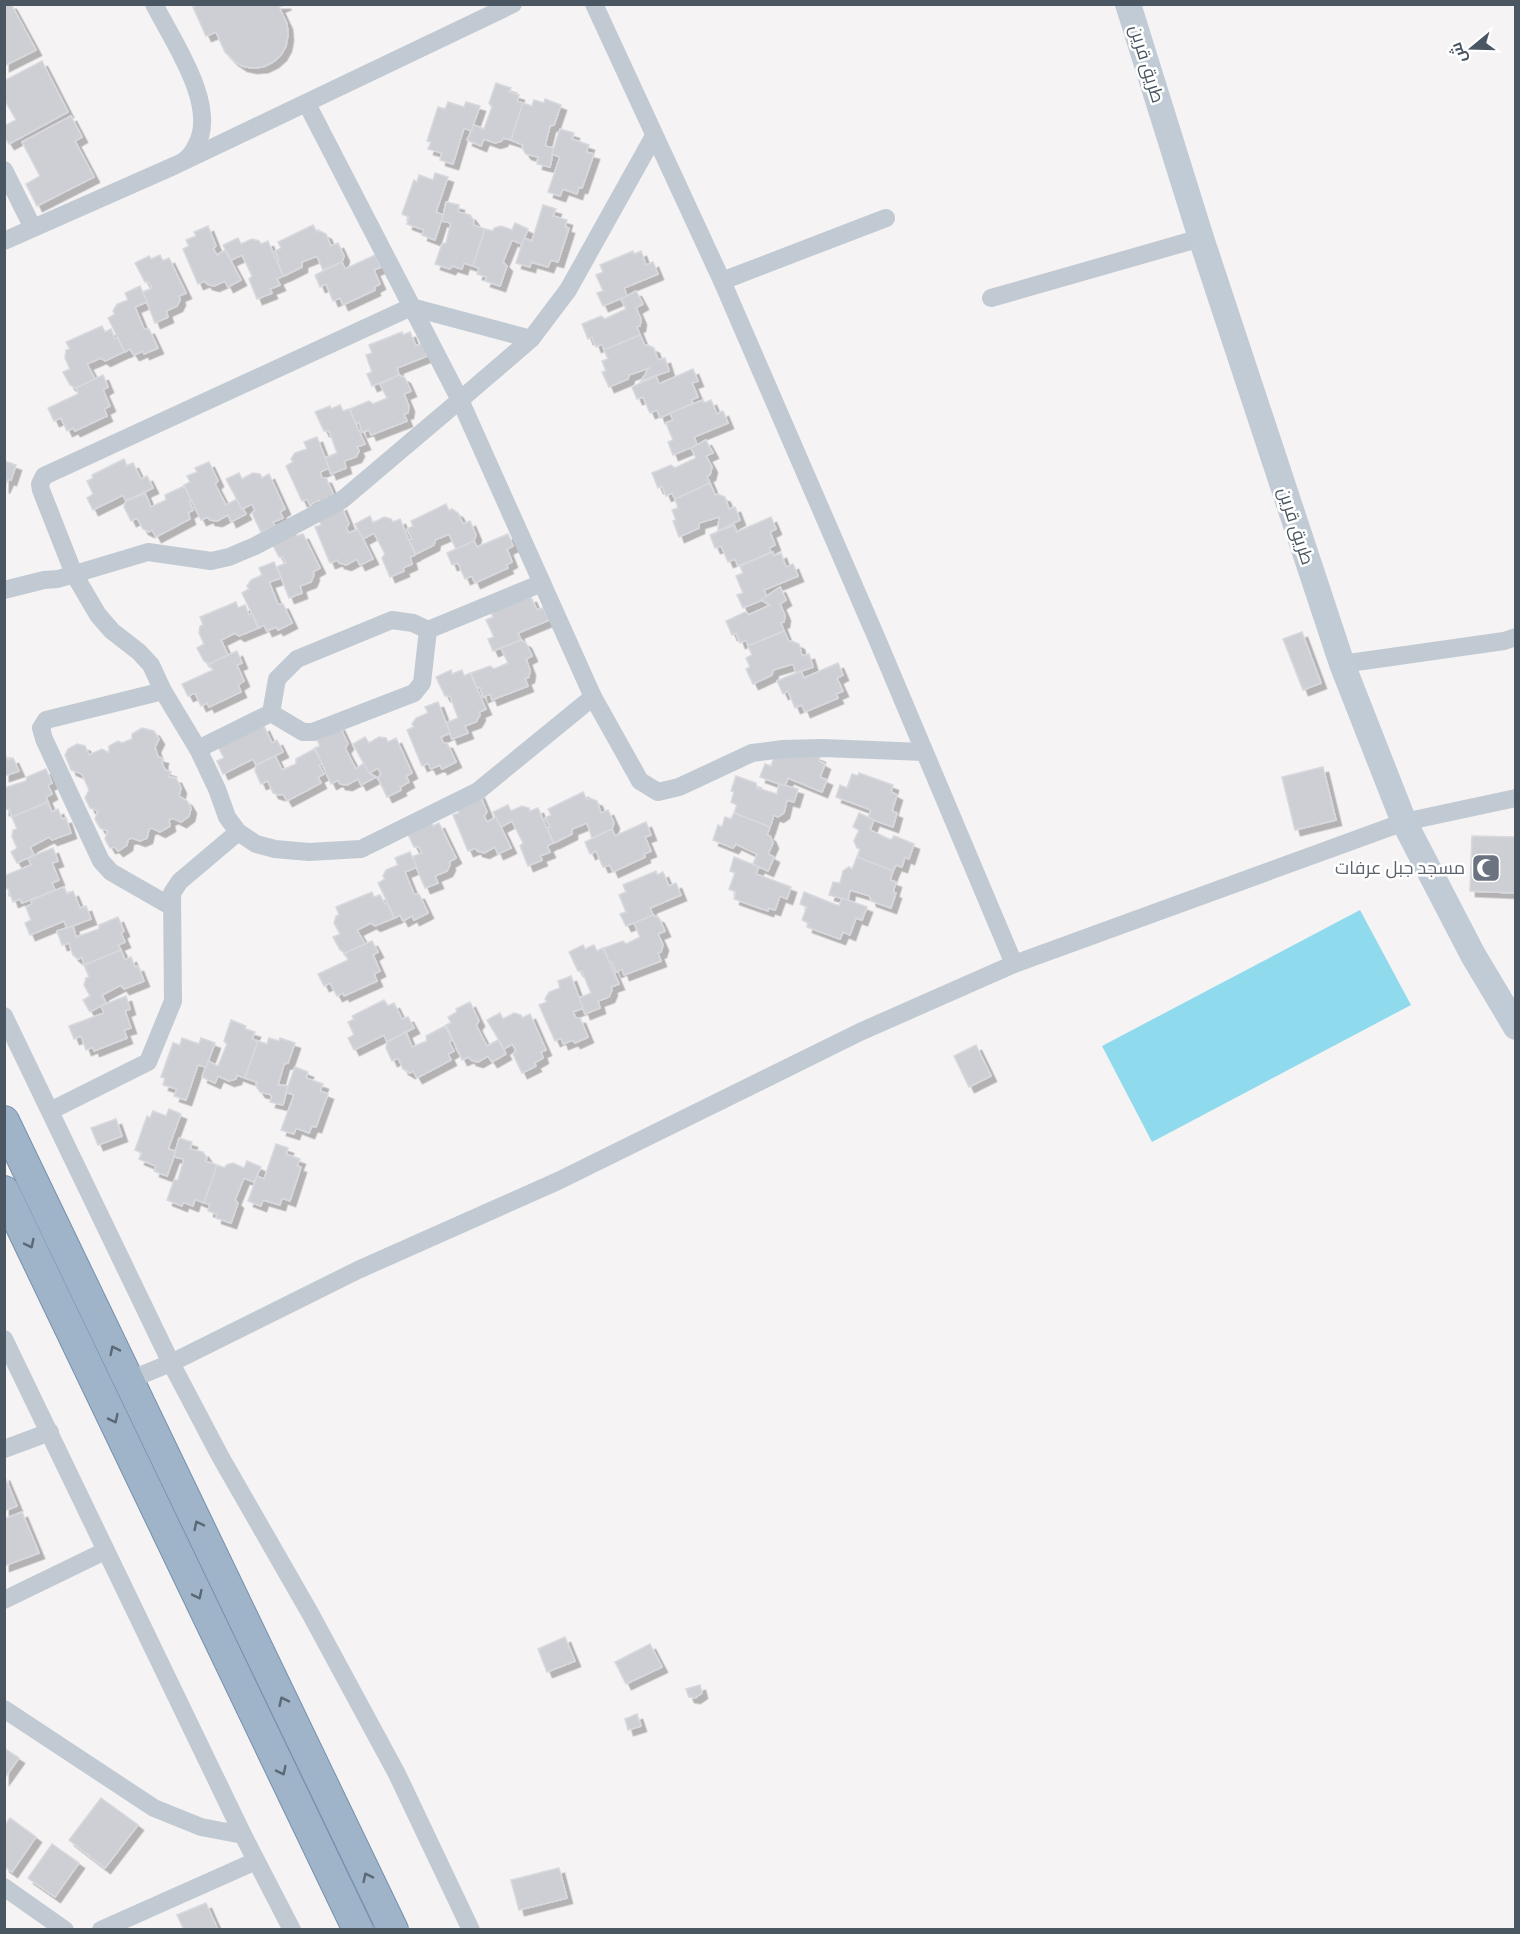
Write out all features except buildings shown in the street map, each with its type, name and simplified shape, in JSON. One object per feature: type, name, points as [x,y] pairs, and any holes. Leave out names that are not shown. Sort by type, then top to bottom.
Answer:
[{"type":"highway","points":[[4,1121],[393,1929]]},
{"type":"highway","points":[[4,1191],[358,1929]]},
{"type":"main road","name":"طريق قرين","points":[[1128,4],[1201,238],[1342,664],[1404,822],[1473,955],[1515,1027]]},
{"type":"street","points":[[154,4],[201,103],[203,123],[199,141],[190,157],[176,165]]},
{"type":"street","points":[[4,241],[308,104],[513,4]]},
{"type":"street","points":[[594,4],[722,281],[1014,964]]},
{"type":"street","points":[[308,104],[460,400],[593,697],[640,781],[658,792],[679,787],[752,753],[783,749],[822,748],[924,752]]},
{"type":"street","points":[[4,591],[44,580],[58,579],[148,552],[211,561],[229,557],[255,546],[342,500],[531,339],[568,290],[654,136]]},
{"type":"street","points":[[4,170],[33,228]]},
{"type":"street","points":[[722,281],[886,218]]},
{"type":"street","points":[[991,298],[1201,238]]},
{"type":"street","points":[[531,339],[411,307],[44,477],[40,484],[41,490],[74,574],[98,615],[112,632],[140,652],[150,665],[198,749],[217,789],[227,818],[238,832],[256,844],[275,849],[309,852],[361,849],[478,791],[593,697]]},
{"type":"street","points":[[271,712],[277,680],[297,659],[392,620],[413,623],[428,630],[542,583]]},
{"type":"street","points":[[271,712],[303,732],[313,732],[414,693],[422,683],[428,630]]},
{"type":"street","points":[[1342,664],[1515,637]]},
{"type":"street","points":[[163,691],[46,720],[41,728],[101,861],[111,872],[172,907]]},
{"type":"street","points":[[198,749],[271,712]]},
{"type":"street","points":[[129,1380],[171,1363],[358,1270],[558,1181],[849,1037],[1014,964],[1404,822],[1515,798]]},
{"type":"street","points":[[50,1111],[148,1062],[173,1001],[172,893],[180,881],[238,832]]},
{"type":"street","points":[[4,1016],[171,1363],[220,1456],[310,1613],[397,1774],[471,1929]]},
{"type":"street","points":[[4,1339],[243,1835],[292,1929]]},
{"type":"street","points":[[4,1449],[50,1432]]},
{"type":"street","points":[[4,1600],[105,1551]]},
{"type":"street","points":[[4,1708],[154,1808],[201,1827],[243,1835]]},
{"type":"street","points":[[101,1929],[256,1861]]},
{"type":"street","points":[[4,1887],[65,1929]]},
{"type":"water","points":[[1360,910],[1411,1005],[1152,1142],[1102,1046]]},
{"type":"place","name":"مسجد جبل عرفات","points":[[1486,868]]}]
